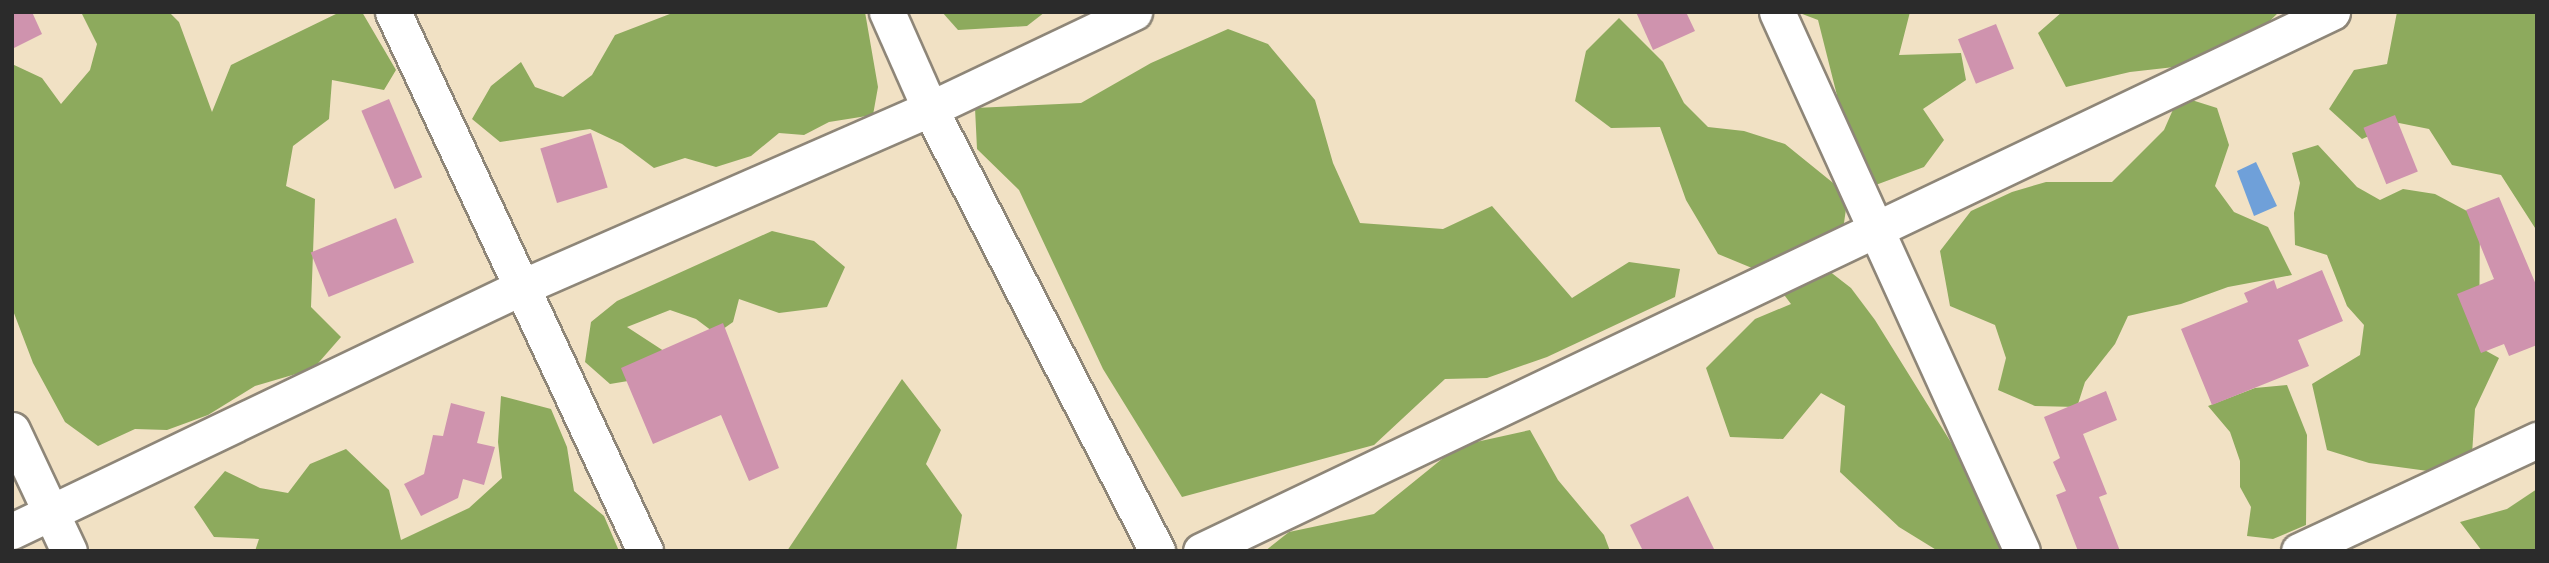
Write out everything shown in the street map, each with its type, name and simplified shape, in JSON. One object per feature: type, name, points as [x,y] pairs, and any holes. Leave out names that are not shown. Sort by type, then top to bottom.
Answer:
[{"type":"street","points":[[393,12],[645,551]]},
{"type":"street","points":[[887,12],[930,109],[1157,551]]},
{"type":"street","points":[[12,531],[522,287],[930,109],[1134,12]]},
{"type":"street","points":[[1777,12],[2022,551]]},
{"type":"street","points":[[1202,551],[2332,12]]},
{"type":"street","points":[[12,430],[69,551]]},
{"type":"street","points":[[2299,551],[2537,440]]},
{"type":"green space","points":[[81,12],[169,12],[179,22],[212,112],[231,65],[340,12],[362,12],[396,70],[384,90],[332,80],[329,119],[293,146],[286,186],[315,199],[311,307],[341,337],[313,369],[255,386],[208,415],[167,430],[135,429],[98,446],[65,422],[33,363],[12,308],[12,64],[42,78],[61,104],[90,70],[97,44]]},
{"type":"green space","points":[[675,12],[865,12],[878,87],[873,115],[829,122],[804,135],[779,133],[751,156],[716,167],[685,158],[654,168],[622,144],[590,129],[500,142],[472,119],[491,86],[521,62],[535,87],[563,97],[592,75],[615,35]]},
{"type":"green space","points":[[942,12],[1045,12],[1027,26],[958,30]]},
{"type":"green space","points":[[1797,12],[1910,12],[1899,55],[1961,53],[1966,80],[1923,109],[1944,140],[1924,167],[1873,186],[1853,159],[1818,20]]},
{"type":"green space","points":[[2062,12],[2279,12],[2245,45],[2192,65],[2130,72],[2066,87],[2038,33]]},
{"type":"green space","points":[[2397,12],[2537,12],[2537,231],[2501,175],[2452,165],[2429,129],[2399,123],[2362,139],[2329,109],[2354,70],[2387,64]]},
{"type":"green space","points":[[1619,18],[1663,62],[1684,103],[1708,127],[1744,131],[1785,144],[1848,195],[1841,244],[1815,260],[1851,288],[1875,320],[1975,481],[2004,551],[1938,551],[1899,527],[1840,472],[1845,406],[1821,393],[1783,439],[1730,437],[1706,368],[1755,319],[1791,304],[1769,275],[1718,254],[1686,200],[1660,127],[1611,128],[1575,101],[1586,51]]},
{"type":"green space","points":[[1228,29],[1268,44],[1315,100],[1333,163],[1360,223],[1443,229],[1492,206],[1572,298],[1629,262],[1680,269],[1675,297],[1547,357],[1487,378],[1445,379],[1374,445],[1182,497],[1103,369],[1019,190],[977,149],[975,108],[1081,103],[1151,63]]},
{"type":"green space","points":[[2179,96],[2217,108],[2229,145],[2215,186],[2234,212],[2268,227],[2292,275],[2228,287],[2181,304],[2128,316],[2115,344],[2085,382],[2077,407],[2035,406],[1998,390],[2006,358],[1995,325],[1950,306],[1940,251],[1971,211],[2012,192],[2046,182],[2112,182],[2164,130]]},
{"type":"green space","points":[[2318,145],[2357,187],[2380,200],[2403,189],[2435,194],[2480,218],[2479,347],[2499,358],[2475,409],[2472,454],[2428,471],[2369,463],[2327,450],[2312,384],[2360,355],[2364,325],[2347,306],[2327,255],[2295,245],[2294,213],[2300,183],[2292,153]]},
{"type":"green space","points":[[772,231],[814,241],[845,267],[827,307],[779,313],[739,299],[733,322],[716,334],[696,319],[670,310],[627,327],[670,355],[640,379],[610,384],[585,362],[591,322],[617,301]]},
{"type":"green space","points":[[902,379],[941,430],[926,464],[962,515],[956,551],[787,551]]},
{"type":"green space","points":[[2287,385],[2307,435],[2306,525],[2273,539],[2247,536],[2251,507],[2240,487],[2240,461],[2230,432],[2208,406],[2255,388]]},
{"type":"green space","points":[[501,396],[551,409],[567,447],[574,491],[604,516],[619,551],[255,551],[259,539],[214,537],[194,507],[225,471],[260,488],[288,493],[310,464],[346,449],[389,490],[401,540],[469,508],[502,478],[498,442]]},
{"type":"green space","points":[[1530,430],[1558,480],[1604,535],[1610,551],[1265,551],[1289,532],[1374,514],[1458,446]]},
{"type":"green space","points":[[2537,489],[2537,551],[2482,551],[2460,522],[2507,509]]},
{"type":"water","points":[[2256,162],[2277,206],[2254,216],[2237,171]]},
{"type":"building","points":[[12,12],[32,12],[42,34],[12,49]]},
{"type":"building","points":[[1636,12],[1686,12],[1695,31],[1653,50]]},
{"type":"building","points":[[1996,24],[2014,69],[1976,84],[1958,39]]},
{"type":"building","points":[[389,99],[422,177],[395,189],[361,111]]},
{"type":"building","points":[[2395,115],[2418,172],[2386,184],[2363,128]]},
{"type":"building","points":[[591,133],[608,188],[557,203],[540,148]]},
{"type":"building","points":[[2499,197],[2537,287],[2537,345],[2509,356],[2504,344],[2481,353],[2457,294],[2494,279],[2466,210]]},
{"type":"building","points":[[396,218],[414,263],[329,297],[311,252]]},
{"type":"building","points":[[2322,270],[2343,321],[2298,340],[2309,366],[2212,405],[2181,329],[2248,302],[2244,293],[2274,280],[2277,289]]},
{"type":"building","points":[[723,323],[779,468],[749,481],[721,415],[653,444],[621,368]]},
{"type":"building","points":[[2106,391],[2117,420],[2083,434],[2107,494],[2099,497],[2120,551],[2078,551],[2056,495],[2066,491],[2053,462],[2060,458],[2044,417]]},
{"type":"building","points":[[451,403],[485,412],[477,443],[495,447],[484,485],[463,479],[458,498],[421,516],[404,484],[424,474],[433,435],[443,436]]},
{"type":"building","points":[[1688,496],[1715,551],[1643,551],[1630,525]]}]
